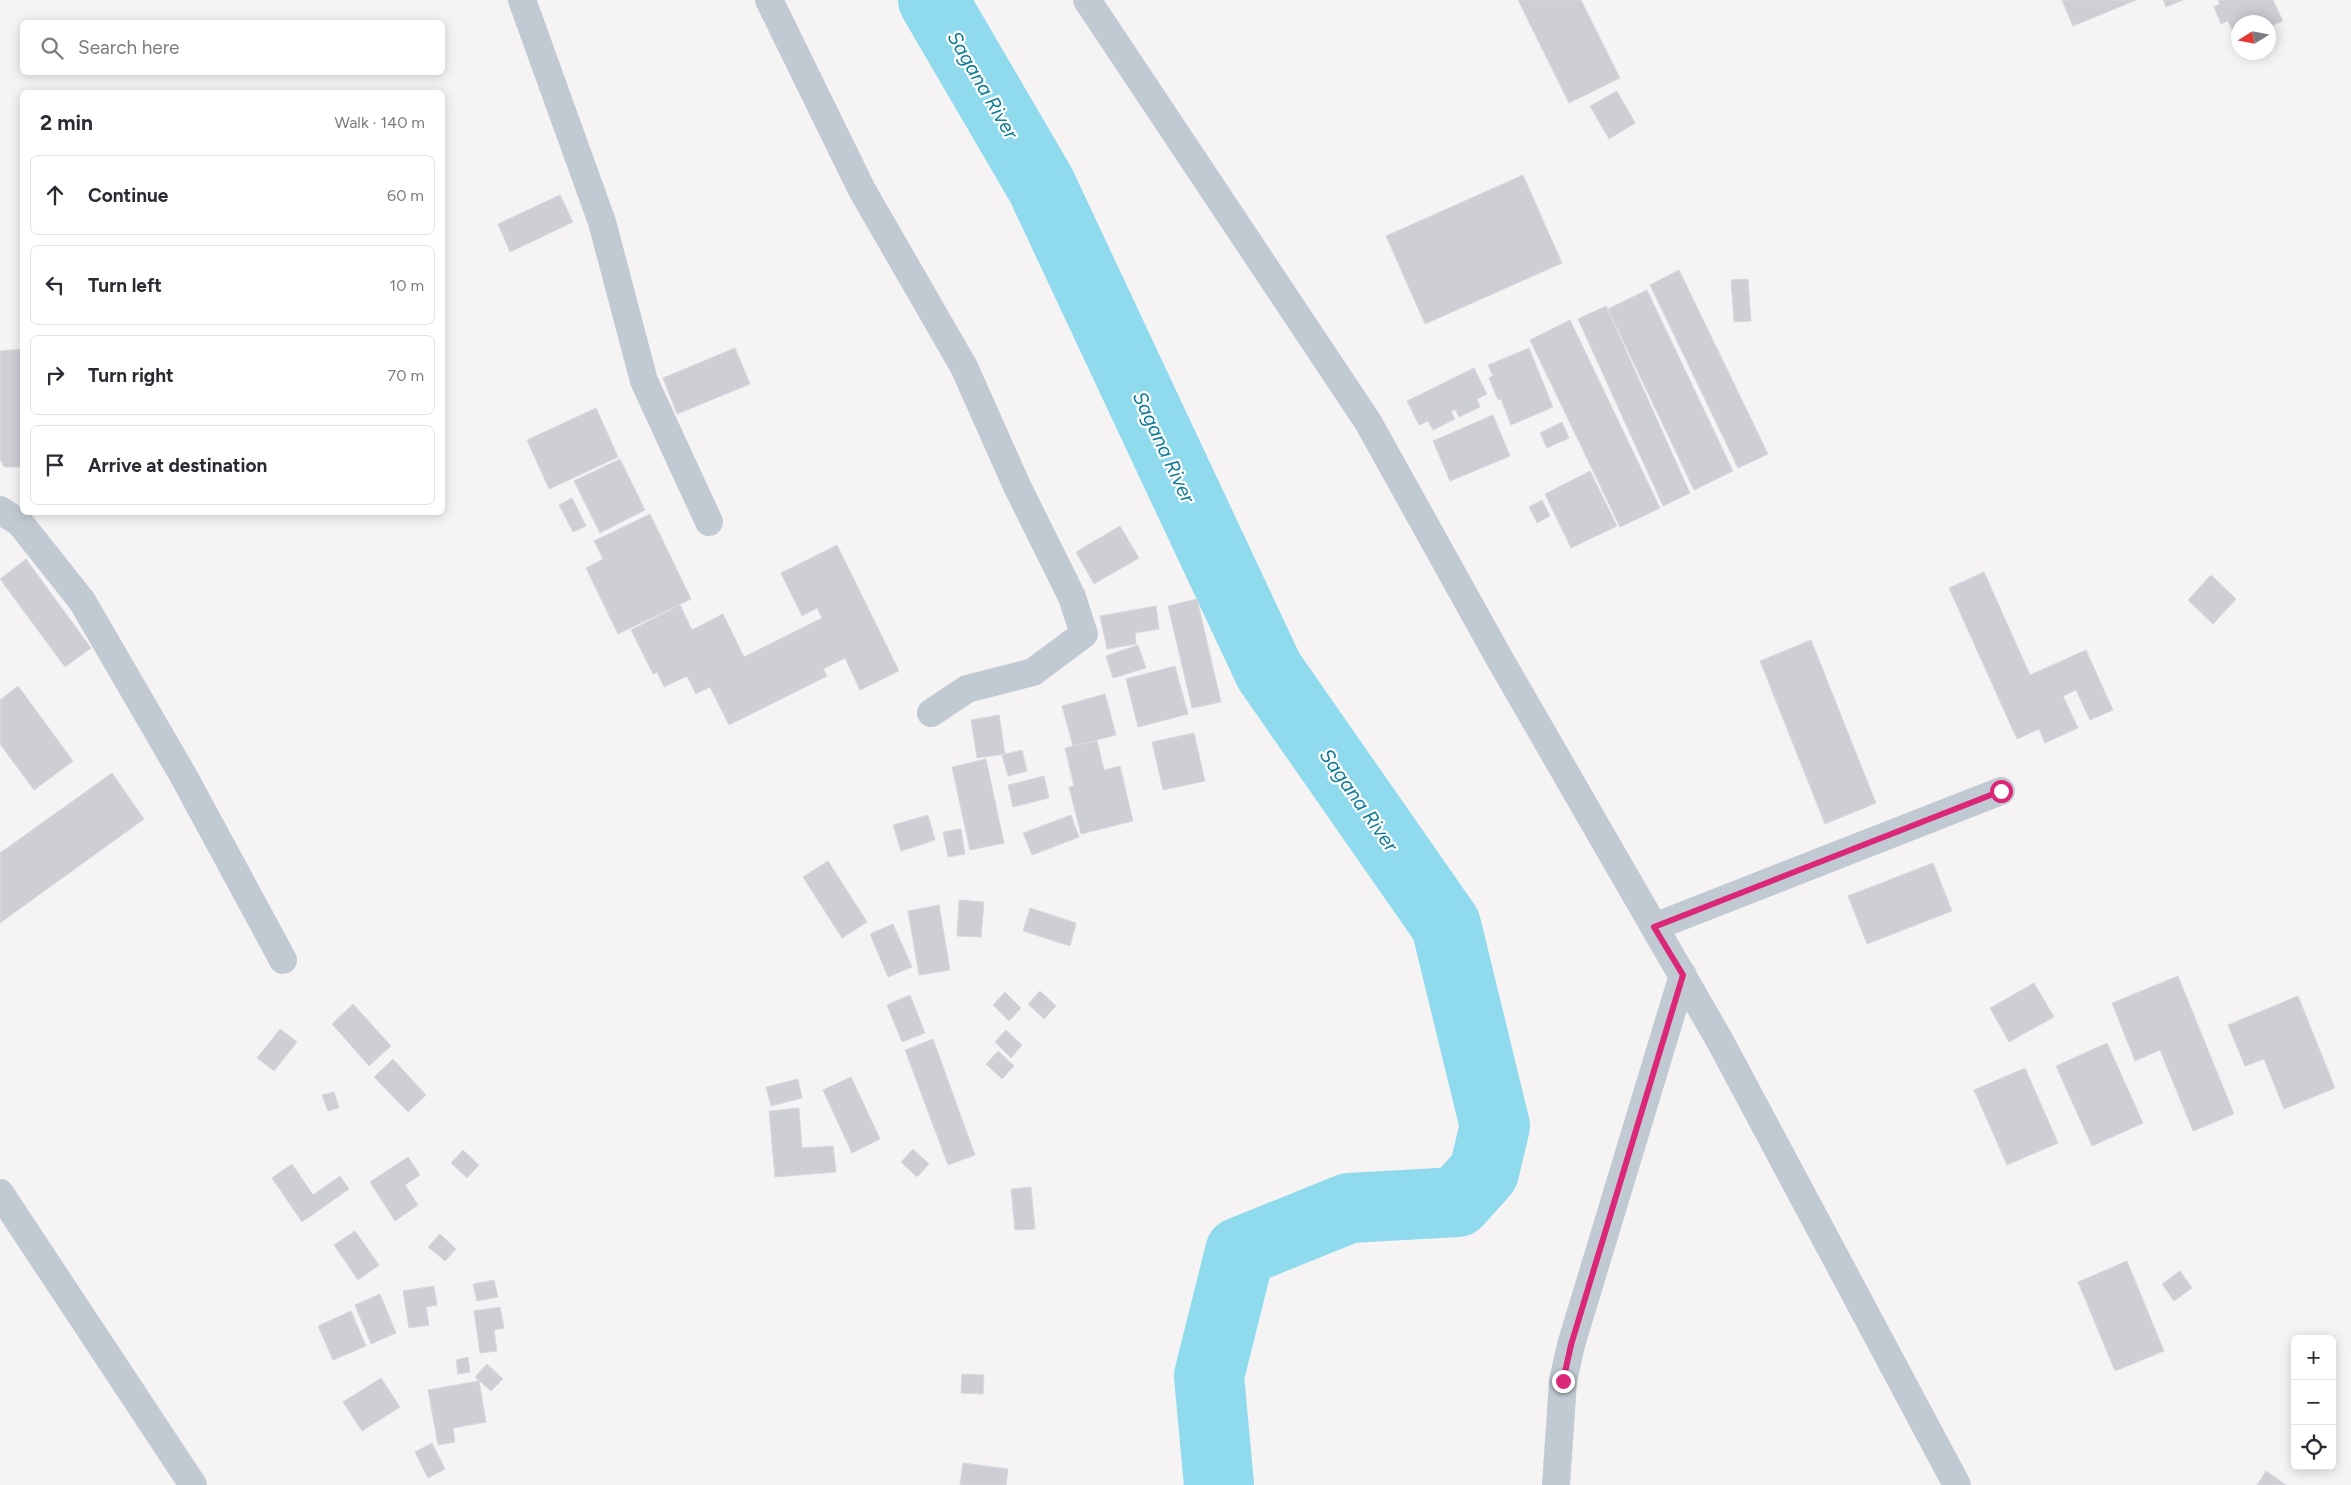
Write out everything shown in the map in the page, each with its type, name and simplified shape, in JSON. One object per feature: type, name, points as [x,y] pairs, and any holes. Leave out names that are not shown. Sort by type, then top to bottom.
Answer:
[{"type":"street","points":[[522,0],[602,222],[644,381],[709,522]]},
{"type":"street","points":[[769,0],[862,190],[964,367],[1017,486],[1072,597],[1084,634],[1033,672],[967,689],[931,713]]},
{"type":"street","points":[[1087,0],[1368,422],[1498,656],[1683,975],[1957,1485]]},
{"type":"street","points":[[0,510],[20,523],[82,600],[183,775],[283,960]]},
{"type":"street","points":[[1654,927],[2001,791]]},
{"type":"street","points":[[1556,1485],[1563,1381],[1571,1345],[1683,975]]},
{"type":"street","points":[[0,1193],[193,1485]]},
{"type":"building","points":[[1518,0],[1581,0],[1620,78],[1569,103]]},
{"type":"building","points":[[2062,0],[2136,0],[2073,26]]},
{"type":"building","points":[[2163,0],[2183,0],[2166,7]]},
{"type":"building","points":[[2218,0],[2273,0],[2283,21],[2276,24],[2276,15],[2231,15],[2231,28],[2228,21],[2221,24],[2214,7],[2220,4]]},
{"type":"building","points":[[1617,91],[1635,123],[1609,139],[1590,106]]},
{"type":"building","points":[[1523,175],[1562,263],[1425,324],[1386,236]]},
{"type":"building","points":[[560,195],[573,222],[510,252],[498,224]]},
{"type":"building","points":[[1679,270],[1768,454],[1738,468],[1650,285]]},
{"type":"building","points":[[1748,279],[1751,321],[1734,322],[1731,280]]},
{"type":"building","points":[[1647,290],[1733,471],[1694,490],[1608,309]]},
{"type":"building","points":[[1606,306],[1690,493],[1663,506],[1578,319]]},
{"type":"building","points":[[1570,320],[1660,508],[1620,527],[1530,340]]},
{"type":"building","points":[[735,348],[750,384],[677,414],[663,378]]},
{"type":"building","points":[[1529,348],[1553,407],[1511,425],[1501,399],[1498,400],[1489,378],[1493,376],[1488,365]]},
{"type":"building","points":[[20,349],[20,467],[4,467],[0,459],[0,351]]},
{"type":"building","points":[[1474,368],[1487,394],[1477,399],[1480,407],[1459,417],[1455,409],[1451,412],[1455,419],[1433,430],[1428,421],[1419,425],[1407,401]]},
{"type":"building","points":[[596,408],[618,457],[549,489],[527,440]]},
{"type":"building","points":[[1493,415],[1510,456],[1450,481],[1433,441]]},
{"type":"building","points":[[1562,422],[1569,438],[1547,448],[1540,433]]},
{"type":"building","points":[[620,459],[645,510],[600,533],[574,481]]},
{"type":"building","points":[[1590,471],[1617,526],[1571,548],[1545,494]]},
{"type":"building","points":[[572,498],[586,526],[573,532],[559,505]]},
{"type":"building","points":[[1542,500],[1550,516],[1537,523],[1529,507]]},
{"type":"building","points":[[650,514],[691,599],[618,634],[586,568],[603,559],[594,541]]},
{"type":"building","points":[[1120,526],[1139,558],[1094,584],[1076,552]]},
{"type":"building","points":[[837,545],[899,671],[860,690],[845,658],[823,669],[827,676],[729,725],[710,687],[696,694],[687,676],[664,687],[657,672],[653,674],[631,630],[680,605],[692,630],[723,614],[744,657],[822,618],[817,608],[802,616],[781,573]]},
{"type":"building","points":[[26,559],[91,648],[65,667],[0,579]]},
{"type":"building","points":[[1984,572],[2030,675],[2086,650],[2113,710],[2090,720],[2076,690],[2063,696],[2078,728],[2045,743],[2039,729],[2017,739],[1949,588]]},
{"type":"building","points":[[2211,575],[2236,599],[2213,624],[2188,600]]},
{"type":"building","points":[[1197,599],[1221,702],[1192,708],[1168,606]]},
{"type":"building","points":[[1156,606],[1159,629],[1135,633],[1136,644],[1107,649],[1100,616]]},
{"type":"building","points":[[1811,640],[1876,803],[1825,824],[1760,661]]},
{"type":"building","points":[[1138,645],[1146,668],[1113,678],[1106,656]]},
{"type":"building","points":[[1175,666],[1188,714],[1138,727],[1126,679]]},
{"type":"building","points":[[18,686],[73,761],[34,790],[0,744],[0,700]]},
{"type":"building","points":[[1105,694],[1116,735],[1073,746],[1062,706]]},
{"type":"building","points":[[999,715],[1005,754],[977,758],[971,720]]},
{"type":"building","points":[[1194,733],[1205,781],[1163,790],[1152,742]]},
{"type":"building","points":[[1097,741],[1104,770],[1120,766],[1133,821],[1081,834],[1069,787],[1074,786],[1065,748]]},
{"type":"building","points":[[1022,750],[1027,771],[1008,776],[1002,755]]},
{"type":"building","points":[[986,759],[1004,843],[970,850],[952,767]]},
{"type":"building","points":[[112,773],[144,819],[0,923],[0,853]]},
{"type":"building","points":[[1044,776],[1049,798],[1013,807],[1008,785]]},
{"type":"building","points":[[928,815],[935,840],[901,851],[893,825]]},
{"type":"building","points":[[1071,815],[1079,837],[1032,855],[1023,833]]},
{"type":"building","points":[[961,829],[965,854],[948,857],[943,832]]},
{"type":"building","points":[[828,861],[867,922],[842,938],[803,877]]},
{"type":"building","points":[[1933,863],[1952,911],[1867,944],[1848,896]]},
{"type":"building","points":[[959,900],[984,902],[981,937],[957,936]]},
{"type":"building","points":[[939,905],[950,970],[919,975],[908,911]]},
{"type":"building","points":[[1030,908],[1076,923],[1070,946],[1023,931]]},
{"type":"building","points":[[893,924],[912,967],[888,977],[870,934]]},
{"type":"building","points":[[2178,976],[2234,1114],[2193,1131],[2160,1050],[2135,1061],[2112,1003]]},
{"type":"building","points":[[2034,983],[2054,1017],[2009,1042],[1990,1008]]},
{"type":"building","points":[[1040,991],[1056,1006],[1044,1019],[1028,1004]]},
{"type":"building","points":[[1005,992],[1021,1008],[1009,1021],[993,1005]]},
{"type":"building","points":[[910,995],[925,1033],[902,1042],[887,1005]]},
{"type":"building","points":[[2298,996],[2335,1088],[2284,1109],[2264,1059],[2245,1066],[2228,1025]]},
{"type":"building","points":[[353,1004],[391,1046],[369,1066],[332,1024]]},
{"type":"building","points":[[280,1029],[297,1042],[274,1071],[257,1058]]},
{"type":"building","points":[[1006,1030],[1022,1045],[1011,1058],[995,1042]]},
{"type":"building","points":[[933,1039],[975,1155],[948,1165],[905,1050]]},
{"type":"building","points":[[2107,1043],[2143,1123],[2092,1146],[2056,1066]]},
{"type":"building","points":[[998,1051],[1014,1066],[1002,1079],[986,1064]]},
{"type":"building","points":[[393,1059],[426,1095],[408,1112],[374,1077]]},
{"type":"building","points":[[2025,1068],[2058,1143],[2007,1165],[1974,1090]]},
{"type":"building","points":[[851,1077],[880,1139],[852,1153],[823,1090]]},
{"type":"building","points":[[798,1079],[802,1098],[771,1106],[766,1087]]},
{"type":"building","points":[[334,1092],[339,1108],[328,1111],[322,1095]]},
{"type":"building","points":[[799,1108],[802,1148],[833,1146],[836,1172],[775,1177],[769,1111]]},
{"type":"building","points":[[913,1149],[929,1164],[917,1177],[901,1162]]},
{"type":"building","points":[[463,1150],[479,1165],[467,1178],[451,1163]]},
{"type":"building","points":[[408,1157],[420,1175],[405,1185],[418,1205],[395,1221],[370,1182]]},
{"type":"building","points":[[292,1164],[313,1195],[340,1176],[349,1189],[302,1222],[272,1178]]},
{"type":"building","points":[[1031,1187],[1035,1229],[1015,1230],[1011,1189]]},
{"type":"building","points":[[355,1231],[379,1265],[358,1280],[334,1245]]},
{"type":"building","points":[[440,1234],[456,1249],[445,1261],[428,1247]]},
{"type":"building","points":[[2127,1261],[2164,1351],[2115,1371],[2078,1282]]},
{"type":"building","points":[[2180,1271],[2192,1288],[2174,1301],[2162,1284]]},
{"type":"building","points":[[494,1280],[498,1297],[477,1301],[473,1284]]},
{"type":"building","points":[[434,1286],[437,1305],[426,1307],[429,1325],[409,1328],[403,1291]]},
{"type":"building","points":[[380,1294],[396,1333],[371,1344],[355,1305]]},
{"type":"building","points":[[500,1307],[504,1328],[494,1330],[497,1351],[480,1353],[474,1311]]},
{"type":"building","points":[[351,1311],[366,1346],[333,1360],[318,1326]]},
{"type":"building","points":[[468,1357],[470,1372],[458,1374],[456,1360]]},
{"type":"building","points":[[487,1364],[503,1379],[491,1391],[475,1377]]},
{"type":"building","points":[[962,1374],[984,1375],[983,1394],[961,1393]]},
{"type":"building","points":[[381,1378],[400,1407],[362,1431],[343,1402]]},
{"type":"building","points":[[479,1381],[486,1422],[453,1428],[455,1442],[438,1445],[428,1390]]},
{"type":"building","points":[[432,1443],[445,1469],[428,1478],[415,1452]]},
{"type":"building","points":[[963,1463],[1008,1469],[1006,1485],[960,1485]]},
{"type":"building","points":[[2266,1471],[2286,1485],[2257,1485]]},
{"type":"waterway","name":"Sagana River","points":[[933,0],[1041,185],[1269,671],[1446,925],[1495,1126],[1484,1172],[1457,1202],[1349,1208],[1240,1252],[1209,1376],[1219,1485]]},
{"type":"route","points":[[1563,1381],[1571,1345],[1683,975],[1654,927],[2001,791]]}]
